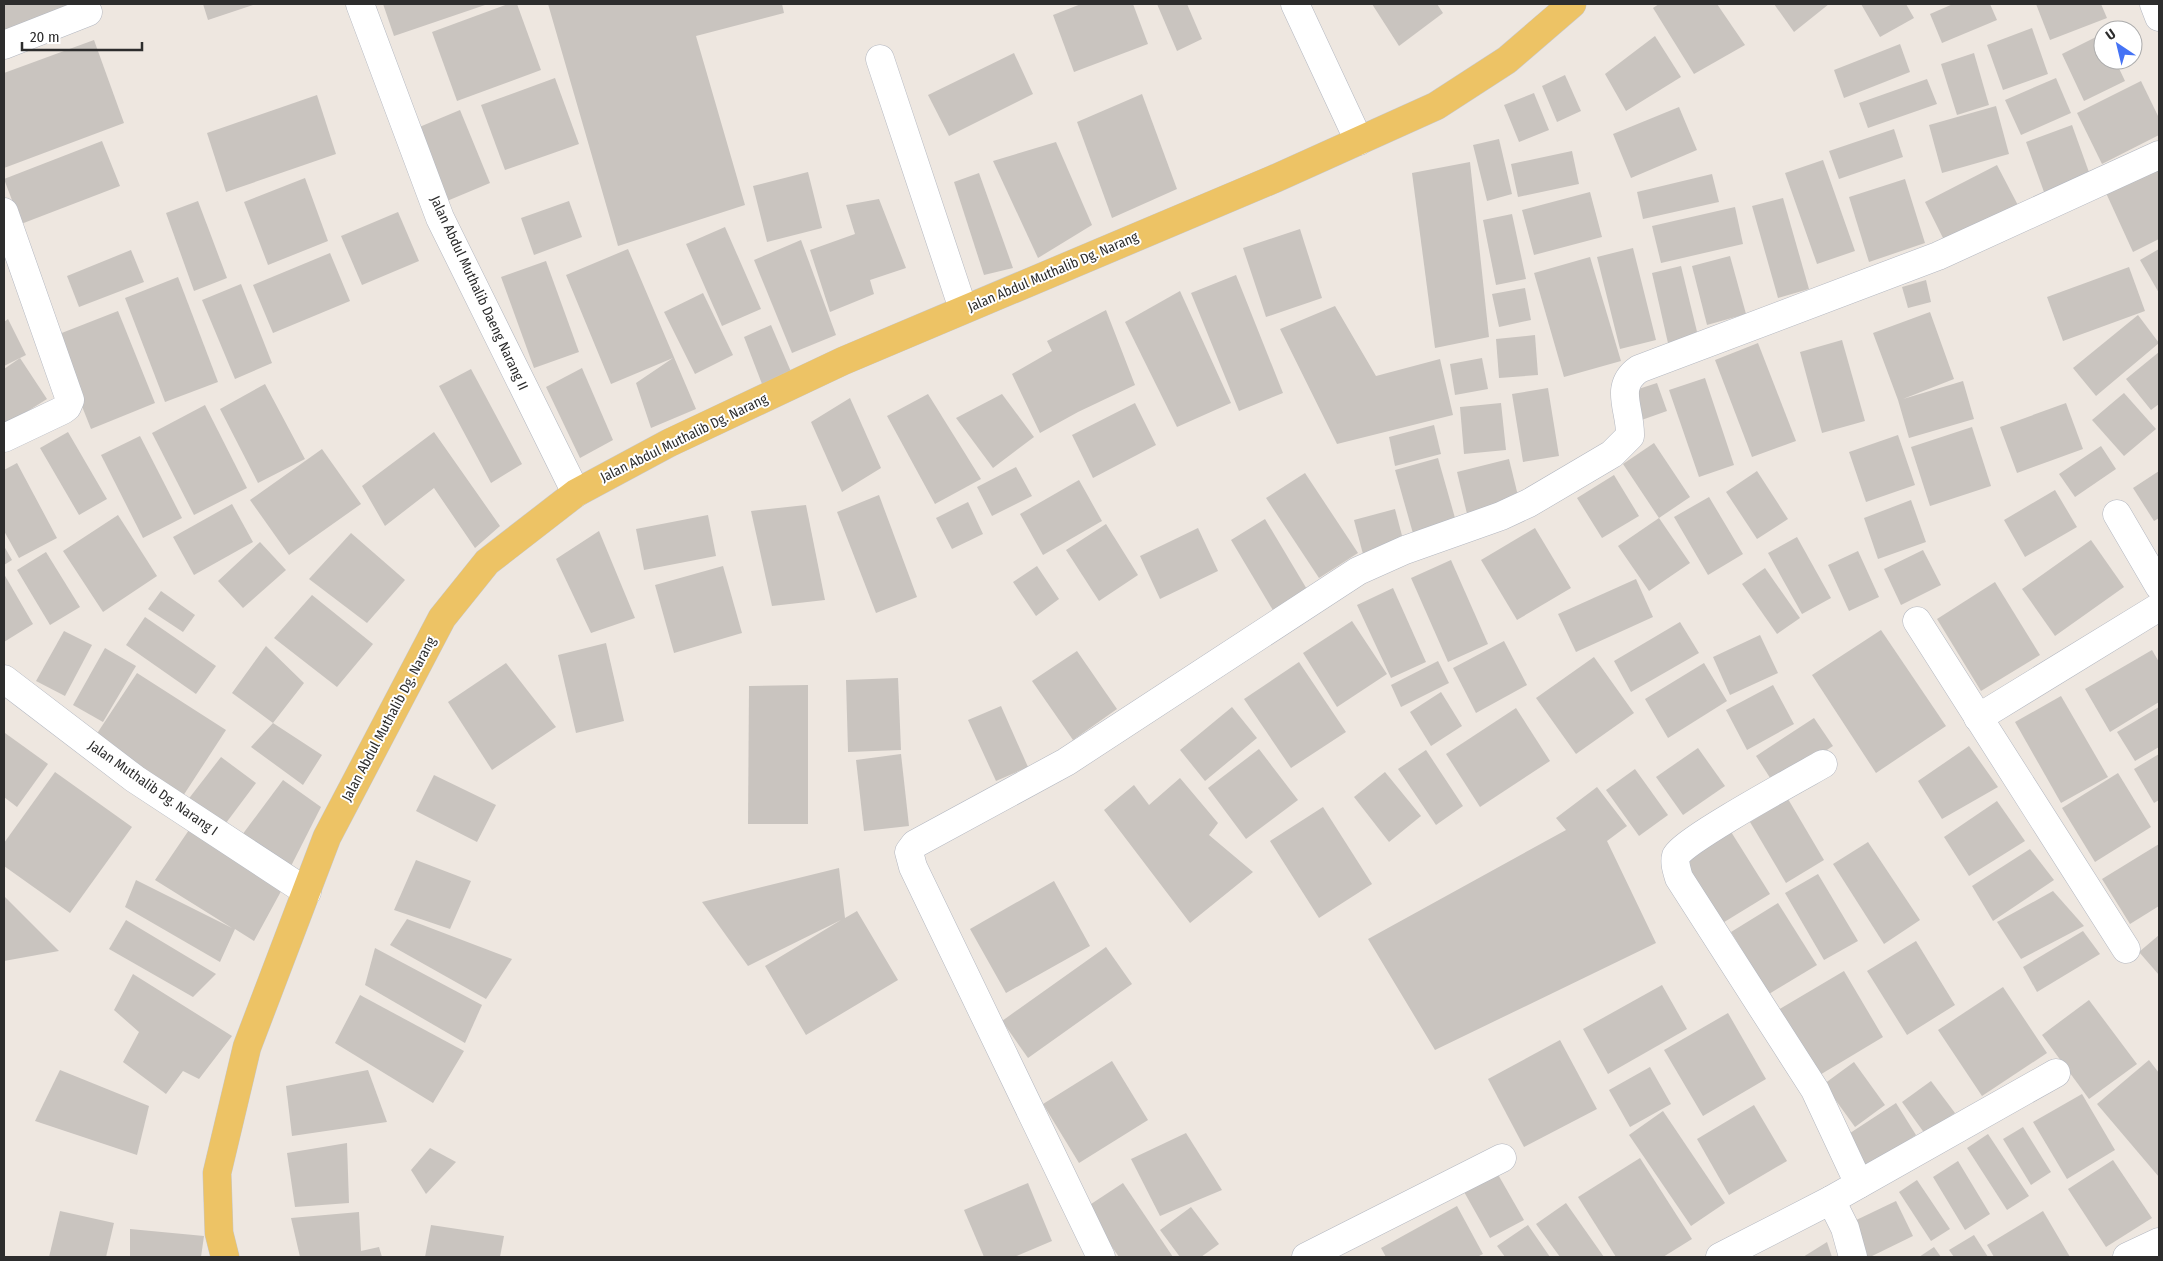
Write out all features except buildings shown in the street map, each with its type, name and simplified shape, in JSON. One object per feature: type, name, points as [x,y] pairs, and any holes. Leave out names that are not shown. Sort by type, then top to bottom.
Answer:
[{"type":"main road","name":"Jalan Abdul Muthalib Dg. Narang","points":[[225,1257],[219,1233],[217,1173],[247,1047],[327,837],[442,618],[487,562],[576,493],[686,435],[963,309],[1274,179],[1436,106],[1506,60],[1572,4]]},
{"type":"street","name":"Jalan Abdul Muthalib Daeng Narang II","points":[[360,4],[440,218],[576,493]]},
{"type":"street","points":[[1295,4],[1359,141]]},
{"type":"street","points":[[2154,4],[2159,17]]},
{"type":"street","points":[[4,45],[88,12]]},
{"type":"street","points":[[880,59],[963,309]]},
{"type":"street","points":[[1101,1257],[913,867],[909,852],[914,844],[1066,762],[1358,571],[1405,550],[1501,516],[1529,503],[1612,454],[1630,436],[1630,423],[1624,392],[1630,375],[1639,369],[1938,256],[2159,155]]},
{"type":"street","points":[[4,212],[69,396],[69,403],[63,410],[4,438]]},
{"type":"street","points":[[2117,514],[2159,586]]},
{"type":"street","points":[[1978,718],[2159,607]]},
{"type":"street","points":[[1917,621],[2126,949]]},
{"type":"street","name":"Jalan Muthalib Dg. Narang I","points":[[4,679],[135,779],[307,892]]},
{"type":"street","points":[[1823,764],[1712,829],[1682,849],[1677,855],[1675,864],[1679,878],[1815,1090],[1859,1184]]},
{"type":"street","points":[[1720,1257],[1831,1200],[2056,1072]]},
{"type":"street","points":[[1306,1257],[1502,1158]]},
{"type":"street","points":[[1831,1200],[1845,1228],[1852,1257]]},
{"type":"street","points":[[2127,1257],[2159,1242]]}]
